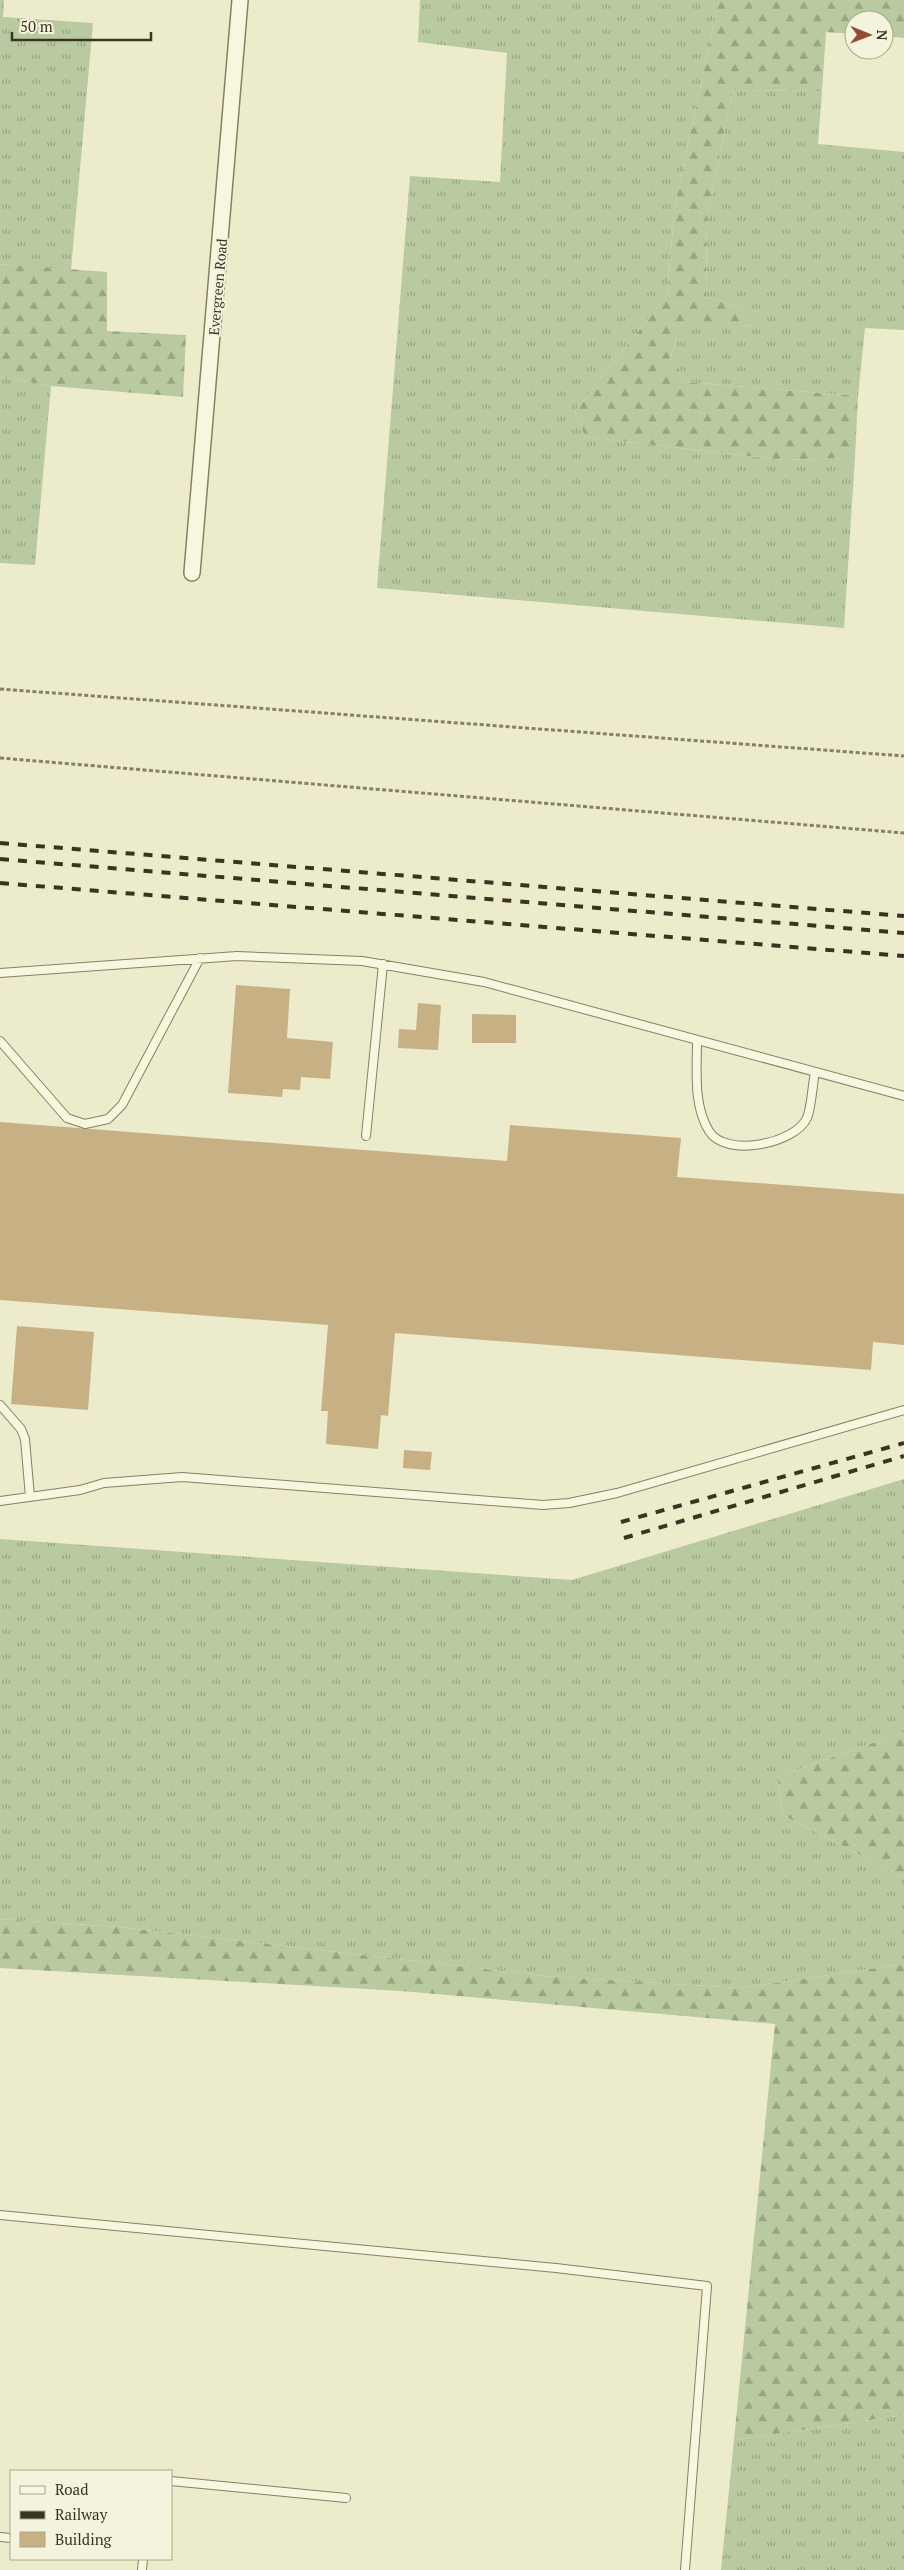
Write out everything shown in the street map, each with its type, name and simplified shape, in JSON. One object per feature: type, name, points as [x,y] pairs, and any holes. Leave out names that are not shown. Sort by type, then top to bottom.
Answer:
[{"type":"street","name":"Evergreen Road","points":[[192,573],[240,0]]},
{"type":"lane","points":[[0,973],[237,956],[362,961],[484,982],[904,1096]]},
{"type":"lane","points":[[0,1041],[68,1118],[85,1124],[108,1119],[122,1105],[200,958]]},
{"type":"lane","points":[[366,1136],[383,964]]},
{"type":"lane","points":[[697,1040],[699,1103],[709,1132],[727,1144],[749,1145],[776,1141],[794,1134],[806,1118],[815,1072]]},
{"type":"lane","points":[[0,1405],[21,1429],[26,1439],[30,1497]]},
{"type":"lane","points":[[0,1501],[80,1490],[104,1483],[182,1477],[543,1505],[569,1503],[684,1474],[904,1410]]},
{"type":"lane","points":[[0,2215],[536,2266],[706,2286],[685,2570]]},
{"type":"lane","points":[[172,2482],[346,2498]]},
{"type":"path","points":[[0,689],[904,756]]},
{"type":"path","points":[[0,758],[904,833]]},
{"type":"green space","points":[[0,0],[4,0],[3,17],[93,23],[71,270],[0,264]]},
{"type":"green space","points":[[420,0],[719,0],[675,205],[667,295],[575,411],[585,437],[783,460],[855,458],[844,628],[377,588],[410,176],[500,182],[507,53],[418,42]]},
{"type":"green space","points":[[719,0],[904,0],[904,38],[894,37],[894,10],[844,10],[844,33],[826,32],[822,91],[733,90],[707,216],[706,297],[757,312],[757,326],[681,323],[670,360],[686,382],[858,396],[855,458],[783,460],[585,437],[575,411],[667,295],[675,205]]},
{"type":"green space","points":[[733,90],[822,91],[818,144],[904,152],[904,330],[865,328],[858,396],[686,382],[670,361],[681,322],[756,326],[757,312],[706,297],[707,216]]},
{"type":"green space","points":[[0,264],[107,272],[107,331],[186,335],[183,397],[51,386],[0,377]]},
{"type":"green space","points":[[0,377],[51,386],[35,565],[0,563]]},
{"type":"green space","points":[[904,1479],[904,1732],[777,1777],[783,1815],[904,1878],[904,1964],[739,1988],[544,1976],[119,1927],[0,1919],[0,1539],[572,1580]]},
{"type":"green space","points":[[904,1732],[904,1878],[783,1815],[777,1777]]},
{"type":"green space","points":[[0,1919],[119,1927],[544,1976],[739,1988],[904,1964],[904,2415],[734,2440],[775,2024],[401,1991],[0,1968]]},
{"type":"green space","points":[[904,2415],[904,2570],[721,2570],[734,2440]]},
{"type":"building","points":[[236,985],[290,989],[287,1038],[333,1042],[330,1079],[301,1077],[300,1090],[283,1089],[282,1097],[228,1093]]},
{"type":"building","points":[[418,1003],[441,1005],[438,1050],[398,1048],[399,1029],[416,1030]]},
{"type":"building","points":[[472,1014],[516,1015],[516,1043],[472,1043]]},
{"type":"building","points":[[0,1122],[507,1161],[510,1125],[681,1138],[677,1177],[904,1194],[904,1345],[873,1342],[871,1370],[395,1333],[388,1416],[381,1415],[378,1449],[326,1444],[328,1411],[321,1411],[328,1325],[0,1300]]},
{"type":"building","points":[[17,1326],[94,1332],[88,1410],[11,1404]]},
{"type":"building","points":[[404,1450],[432,1452],[430,1470],[403,1468]]},
{"type":"railway","points":[[0,843],[904,916]]},
{"type":"railway","points":[[0,859],[904,933]]},
{"type":"railway","points":[[0,883],[904,956]]},
{"type":"railway","points":[[621,1522],[904,1443]]},
{"type":"railway","points":[[624,1538],[904,1456]]}]
